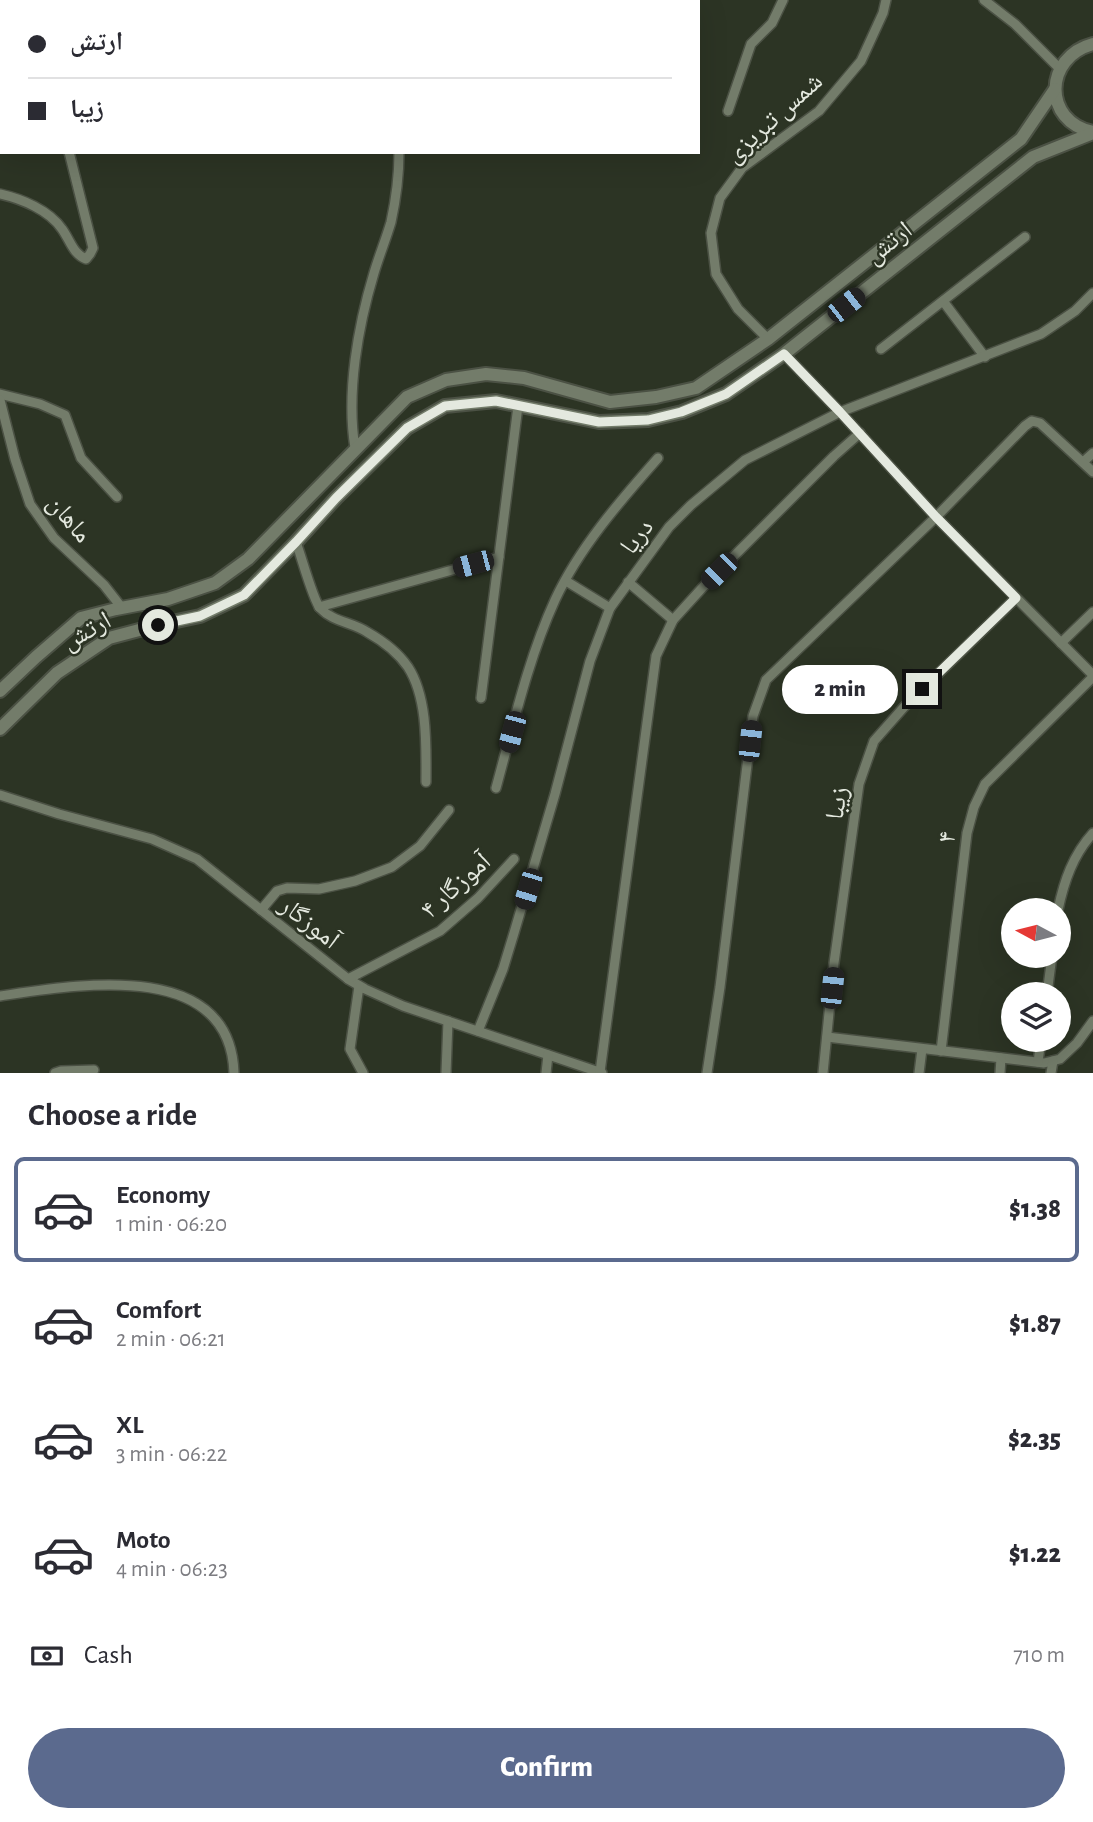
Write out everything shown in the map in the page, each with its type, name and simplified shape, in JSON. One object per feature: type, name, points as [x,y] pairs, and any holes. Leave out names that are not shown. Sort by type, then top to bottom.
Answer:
[{"type":"main road","points":[[1093,44],[1073,52],[1060,69],[1055,89],[1061,110],[1067,118],[1093,132]]},
{"type":"main road","name":"ارتش","points":[[0,691],[81,618],[168,599],[215,583],[248,559],[407,397],[446,380],[486,374],[524,379],[610,402],[656,397],[696,388],[768,339],[1021,139],[1055,89]]},
{"type":"main road","name":"ارتش","points":[[0,729],[57,673],[109,638],[200,616],[244,595],[407,428],[445,406],[496,401],[599,422],[648,420],[681,412],[726,394],[784,354],[1032,157],[1093,132]]},
{"type":"street","points":[[728,111],[751,44],[772,23],[783,0]]},
{"type":"street","name":"شمس تبریزی","points":[[768,339],[738,309],[716,274],[711,233],[720,198],[743,168],[819,111],[861,61],[883,13],[886,0]]},
{"type":"street","points":[[984,0],[1015,24],[1060,69]]},
{"type":"street","points":[[0,194],[36,207],[61,227],[78,256],[86,259],[93,248],[70,154]]},
{"type":"street","points":[[355,448],[352,428],[354,379],[360,328],[391,222],[399,180],[400,154]]},
{"type":"street","points":[[881,349],[1025,237]]},
{"type":"street","name":"دریا","points":[[478,1031],[503,969],[548,818],[590,661],[610,608],[669,527],[745,460],[840,412],[1041,334],[1075,311],[1093,293]]},
{"type":"street","points":[[943,301],[985,356]]},
{"type":"street","points":[[784,354],[936,517],[1093,676]]},
{"type":"street","points":[[0,394],[40,404],[65,415],[81,458],[117,497]]},
{"type":"street","name":"ماهان","points":[[0,400],[30,504],[54,538],[104,585],[122,608]]},
{"type":"street","points":[[481,698],[518,406]]},
{"type":"street","points":[[707,1073],[753,716],[766,680],[1032,421],[1040,424],[1093,472]]},
{"type":"street","points":[[601,1073],[656,656],[673,620],[834,456],[860,433]]},
{"type":"street","points":[[1083,462],[1093,453]]},
{"type":"street","points":[[496,788],[530,666],[555,600],[590,540],[658,458]]},
{"type":"street","points":[[296,542],[319,607],[335,620],[361,628],[379,639],[409,668],[418,690],[426,732],[426,782]]},
{"type":"street","points":[[319,607],[499,557]]},
{"type":"street","points":[[566,581],[610,608]]},
{"type":"street","points":[[628,582],[673,620]]},
{"type":"street","name":"زیبا","points":[[823,1073],[834,963],[859,785],[874,741],[904,707],[1016,598]]},
{"type":"street","points":[[1061,643],[1093,612]]},
{"type":"street","name":"۴","points":[[941,1051],[967,833],[974,807],[985,784],[1007,765],[1093,676]]},
{"type":"street","name":"آموزگار","points":[[0,795],[152,839],[197,859],[359,986],[403,1006],[601,1073]]},
{"type":"street","points":[[261,910],[277,891],[287,888],[319,889],[355,881],[391,867],[420,846],[450,810]]},
{"type":"street","points":[[1061,898],[1067,875],[1081,846],[1093,833]]},
{"type":"street","name":"آموزگار ۴","points":[[348,979],[440,931],[478,898],[513,859]]},
{"type":"street","points":[[0,996],[66,986],[98,985],[136,986],[172,992],[196,1002],[219,1022],[228,1041],[234,1073]]},
{"type":"street","points":[[359,986],[350,1049],[363,1073]]},
{"type":"street","points":[[446,1073],[448,1021]]},
{"type":"street","points":[[827,1037],[1038,1062],[1060,1059],[1077,1043],[1093,1021]]},
{"type":"street","points":[[919,1073],[922,1049]]},
{"type":"street","points":[[1038,1062],[1039,1052]]},
{"type":"street","points":[[545,1073],[548,1055]]},
{"type":"street","points":[[1000,1073],[1002,1058]]},
{"type":"street","points":[[1051,1073],[1053,1061]]},
{"type":"street","points":[[55,1073],[61,1070],[94,1070]]},
{"type":"route","points":[[158,625],[200,616],[244,595],[407,428],[445,406],[496,401],[599,422],[648,420],[681,412],[726,394],[784,354],[936,517],[1016,598],[922,689]]}]
